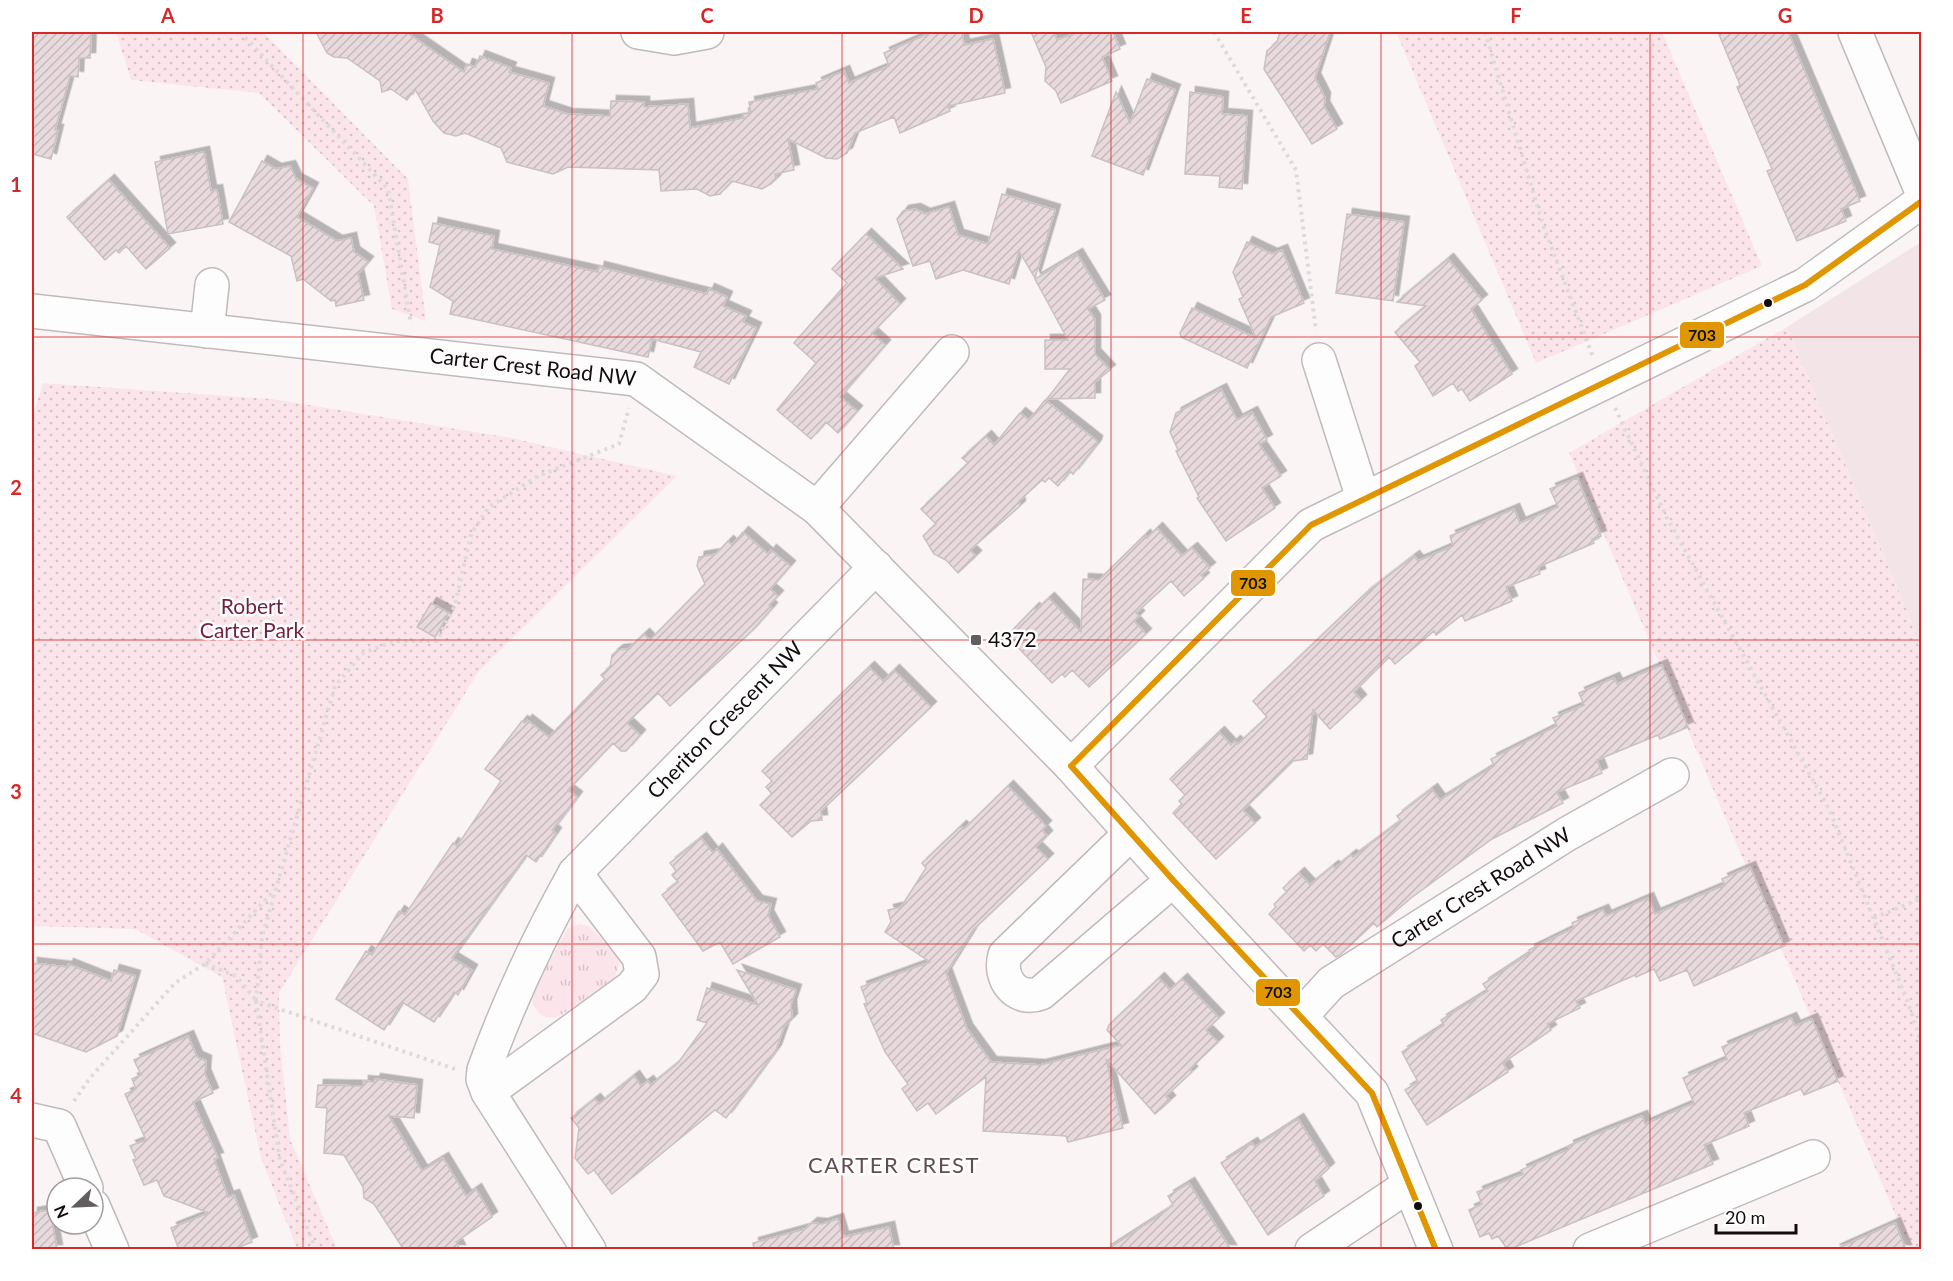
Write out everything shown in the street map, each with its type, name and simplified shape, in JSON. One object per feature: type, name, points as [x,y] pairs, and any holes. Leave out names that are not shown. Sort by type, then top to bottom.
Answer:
[{"type":"street","points":[[638,32],[674,38],[707,32]]},
{"type":"street","points":[[1855,32],[1922,192]]},
{"type":"street","points":[[1071,766],[1311,525],[1805,285],[1922,201]]},
{"type":"street","points":[[207,331],[212,285]]},
{"type":"street","name":"Carter Crest Road NW","points":[[32,311],[636,379],[817,508],[1071,766],[1173,880],[1301,1016],[1371,1093],[1436,1250]]},
{"type":"street","points":[[817,508],[952,352]]},
{"type":"street","points":[[1319,360],[1363,498]]},
{"type":"street","name":"Cheriton Crescent NW","points":[[589,1250],[488,1092],[483,1079],[484,1070],[509,1003],[544,928],[575,873],[876,567]]},
{"type":"street","name":"Carter Crest Road NW","points":[[1301,1016],[1331,983],[1567,834],[1672,775]]},
{"type":"street","points":[[1131,833],[1005,955],[1002,964],[1009,984],[1023,995],[1032,996],[1041,993],[1173,880]]},
{"type":"street","points":[[488,1092],[632,987],[642,974],[639,957],[575,873]]},
{"type":"street","points":[[45,1123],[78,1176]]},
{"type":"street","points":[[1590,1250],[1813,1157]]},
{"type":"street","points":[[1312,1250],[1409,1185]]},
{"type":"street","points":[[105,1234],[112,1250]]},
{"type":"path","points":[[240,32],[388,189],[417,354]]},
{"type":"path","points":[[1214,32],[1296,170],[1319,360]]},
{"type":"path","points":[[1485,32],[1543,225],[1603,382],[1667,518],[1829,809],[1922,1044]]},
{"type":"path","points":[[316,1250],[280,1160],[256,1001],[262,937],[335,686],[363,652],[395,640],[437,641],[455,605],[471,534],[489,507],[537,476],[619,444],[636,379]]},
{"type":"path","points":[[45,1123],[90,1078],[175,983],[205,964],[275,890]]},
{"type":"path","points":[[1874,918],[1922,898]]},
{"type":"path","points":[[205,964],[236,976],[256,1001],[471,1074],[488,1092]]},
{"type":"shaded area","points":[[1921,242],[1921,644],[1787,327]]},
{"type":"green space","points":[[116,32],[263,32],[408,179],[426,321],[392,309],[374,206],[259,93],[131,80]]},
{"type":"green space","points":[[1396,32],[1662,32],[1762,266],[1536,363]]},
{"type":"green space","points":[[1787,327],[1921,644],[1921,1249],[1910,1249],[1569,453]]},
{"type":"green space","name":"Robert Carter Park","points":[[43,383],[272,399],[511,438],[677,476],[479,671],[279,993],[280,1043],[290,1139],[337,1249],[297,1249],[261,1158],[222,977],[135,929],[32,926],[32,419]]},
{"type":"green space","points":[[579,924],[589,926],[617,954],[620,961],[615,977],[563,1014],[557,1017],[546,1017],[535,1008],[531,996],[567,929]]},
{"type":"building","points":[[32,32],[91,32],[90,58],[79,58],[78,77],[70,76],[55,130],[58,130],[51,159],[32,154]]},
{"type":"building","points":[[316,32],[406,32],[464,72],[467,64],[475,67],[480,56],[511,68],[509,72],[549,83],[543,106],[567,114],[610,116],[611,101],[644,102],[644,107],[688,104],[690,128],[744,118],[743,114],[751,113],[749,102],[818,89],[816,83],[844,71],[849,83],[889,66],[884,53],[932,32],[962,32],[964,45],[993,39],[1005,93],[948,106],[950,111],[900,133],[894,117],[855,133],[847,153],[837,159],[826,158],[788,139],[794,170],[775,174],[776,179],[762,189],[732,181],[720,194],[710,196],[697,189],[661,191],[659,170],[568,167],[553,174],[507,162],[501,148],[465,133],[456,136],[444,133],[433,121],[415,89],[407,100],[391,89],[382,92],[380,81],[347,58],[334,57],[327,53]]},
{"type":"building","points":[[1031,32],[1054,32],[1057,40],[1079,32],[1113,32],[1120,49],[1102,57],[1112,81],[1061,103],[1056,91],[1045,81],[1046,67]]},
{"type":"building","points":[[1280,32],[1330,32],[1315,78],[1325,98],[1324,106],[1337,129],[1312,144],[1264,69],[1267,51],[1277,42]]},
{"type":"building","points":[[1718,32],[1788,32],[1860,201],[1841,209],[1846,221],[1797,241],[1767,171],[1772,169],[1737,87],[1740,85]]},
{"type":"building","points":[[1147,79],[1175,90],[1143,175],[1092,156],[1116,92],[1130,123]]},
{"type":"building","points":[[1190,92],[1223,97],[1222,114],[1247,116],[1242,189],[1219,187],[1220,176],[1185,174]]},
{"type":"building","points":[[204,152],[211,191],[217,190],[223,224],[168,234],[155,162]]},
{"type":"building","points":[[262,161],[276,169],[290,166],[296,179],[313,188],[297,217],[337,241],[351,238],[354,252],[368,262],[358,274],[364,300],[336,306],[335,300],[331,301],[303,279],[297,281],[291,256],[229,222]]},
{"type":"building","points":[[109,180],[170,248],[146,269],[126,246],[119,253],[116,250],[105,260],[67,217]]},
{"type":"building","points":[[1002,194],[1055,210],[1035,278],[1019,251],[1009,284],[963,270],[936,279],[930,261],[913,266],[897,219],[903,211],[915,209],[925,214],[949,207],[958,235],[988,244]]},
{"type":"building","points":[[1347,214],[1404,222],[1393,301],[1336,293]]},
{"type":"building","points":[[433,223],[494,236],[492,249],[598,272],[599,267],[707,294],[709,289],[727,297],[723,306],[746,316],[743,322],[756,328],[729,384],[694,367],[701,352],[652,339],[648,357],[450,314],[453,301],[430,287],[440,245],[429,242]]},
{"type":"building","points":[[866,234],[903,269],[875,278],[900,304],[872,333],[885,345],[840,397],[857,411],[838,433],[826,422],[811,439],[777,410],[816,363],[794,343],[847,283],[832,269]]},
{"type":"building","points":[[1247,242],[1272,254],[1282,250],[1304,303],[1271,317],[1247,368],[1181,337],[1180,333],[1192,308],[1256,338],[1239,299],[1243,297],[1233,272]]},
{"type":"building","points":[[1077,254],[1105,300],[1088,309],[1095,320],[1095,354],[1110,370],[1095,382],[1095,398],[1047,399],[1070,369],[1045,369],[1045,340],[1068,340],[1035,279]]},
{"type":"building","points":[[1448,259],[1482,300],[1471,309],[1512,374],[1470,401],[1462,389],[1458,391],[1453,383],[1433,396],[1415,366],[1420,362],[1395,332],[1426,306],[1397,302]]},
{"type":"building","points":[[1221,389],[1237,420],[1252,412],[1267,440],[1259,444],[1281,476],[1262,488],[1275,508],[1226,541],[1197,498],[1199,497],[1176,451],[1178,450],[1170,432],[1176,413]]},
{"type":"building","points":[[1045,400],[1097,441],[1096,445],[1073,474],[1070,471],[1058,486],[1049,478],[1045,482],[1042,480],[1019,501],[1020,506],[970,550],[976,556],[958,573],[946,560],[934,554],[923,536],[936,524],[921,509],[968,463],[962,458],[986,436],[994,445],[1020,413],[1029,420]]},
{"type":"building","points":[[1577,478],[1601,536],[1592,539],[1594,543],[1538,567],[1540,574],[1506,587],[1512,601],[1465,621],[1462,615],[1436,635],[1434,631],[1395,664],[1389,657],[1354,692],[1361,700],[1330,729],[1313,710],[1307,759],[1293,761],[1243,810],[1255,823],[1216,859],[1173,813],[1182,804],[1179,801],[1185,795],[1170,779],[1219,732],[1231,745],[1235,741],[1238,744],[1267,717],[1253,701],[1365,594],[1414,556],[1418,561],[1453,546],[1450,536],[1514,509],[1520,523],[1558,507],[1550,489]]},
{"type":"building","points":[[1157,528],[1182,556],[1192,548],[1210,568],[1201,575],[1204,578],[1184,596],[1171,581],[1136,613],[1139,616],[1134,621],[1146,634],[1089,687],[1072,670],[1065,677],[1062,674],[1052,683],[1007,636],[1034,608],[1036,610],[1049,598],[1081,632],[1083,579],[1099,580],[1145,535],[1147,538]]},
{"type":"building","points":[[743,532],[768,554],[771,550],[790,566],[770,589],[778,596],[769,605],[772,608],[752,631],[670,706],[658,693],[627,723],[640,735],[626,751],[621,751],[613,743],[568,790],[577,797],[552,830],[556,833],[536,862],[526,855],[452,958],[472,970],[458,995],[454,992],[434,1022],[402,1002],[384,1030],[336,999],[366,951],[372,955],[399,911],[405,915],[453,843],[457,846],[501,781],[485,769],[522,721],[525,723],[527,720],[549,737],[605,679],[601,675],[610,667],[612,655],[618,650],[628,649],[644,634],[650,640],[705,584],[697,566],[699,557],[716,554],[728,541],[732,545]]},
{"type":"building","points":[[431,603],[449,613],[435,637],[417,627]]},
{"type":"building","points":[[1662,665],[1688,727],[1660,739],[1658,735],[1597,760],[1602,773],[1557,792],[1563,803],[1492,839],[1411,898],[1377,927],[1374,923],[1340,955],[1336,957],[1323,944],[1316,951],[1310,945],[1304,951],[1269,914],[1276,907],[1274,904],[1287,892],[1283,888],[1299,873],[1310,885],[1333,866],[1335,868],[1351,855],[1353,857],[1401,821],[1397,816],[1432,789],[1440,800],[1494,766],[1491,759],[1557,726],[1553,718],[1584,705],[1579,693],[1614,678],[1617,684]]},
{"type":"building","points":[[869,667],[883,681],[894,670],[931,707],[821,811],[822,820],[811,821],[792,837],[760,805],[772,794],[766,787],[772,781],[762,771]]},
{"type":"building","points":[[1008,786],[1046,826],[1042,830],[1047,836],[1036,847],[1048,859],[973,930],[946,973],[967,1029],[991,1062],[1040,1065],[1121,1045],[1107,1030],[1109,1025],[1159,978],[1170,990],[1182,979],[1219,1018],[1206,1030],[1218,1042],[1190,1069],[1192,1072],[1166,1096],[1170,1101],[1155,1114],[1106,1059],[1123,1128],[1068,1142],[1066,1136],[983,1131],[986,1077],[936,1114],[928,1103],[917,1111],[902,1089],[908,1084],[885,1052],[864,1004],[867,1003],[861,987],[930,962],[885,932],[891,922],[888,910],[901,907],[926,868],[922,863],[961,826],[964,829]]},
{"type":"building","points":[[701,838],[713,853],[717,849],[757,901],[771,904],[768,915],[780,937],[733,964],[720,942],[703,951],[662,895],[678,882],[672,875],[676,871],[670,863]]},
{"type":"building","points":[[1750,867],[1784,946],[1694,986],[1687,970],[1660,981],[1654,969],[1576,1001],[1580,1008],[1547,1024],[1551,1030],[1503,1063],[1508,1072],[1427,1125],[1405,1090],[1418,1082],[1402,1052],[1444,1025],[1441,1020],[1488,991],[1483,984],[1530,953],[1529,950],[1574,928],[1572,923],[1603,910],[1606,916],[1648,898],[1655,914],[1725,885],[1722,879]]},
{"type":"building","points":[[32,963],[67,967],[68,964],[111,981],[114,970],[135,976],[117,1036],[86,1052],[32,1033]]},
{"type":"building","points":[[737,970],[796,990],[791,1005],[792,1019],[784,1027],[776,1050],[726,1118],[715,1110],[612,1194],[594,1170],[588,1174],[575,1158],[579,1128],[571,1118],[595,1099],[599,1104],[634,1076],[641,1086],[648,1081],[651,1085],[678,1063],[707,1023],[697,1020],[707,988],[758,1005]]},
{"type":"building","points":[[1791,1018],[1795,1026],[1812,1019],[1838,1081],[1804,1095],[1801,1089],[1744,1113],[1749,1126],[1704,1145],[1713,1164],[1508,1250],[1498,1236],[1492,1239],[1489,1233],[1480,1237],[1469,1210],[1482,1204],[1477,1192],[1523,1174],[1521,1170],[1599,1133],[1642,1116],[1645,1124],[1694,1103],[1683,1078],[1727,1059],[1722,1047]]},
{"type":"building","points":[[188,1036],[197,1057],[206,1061],[205,1074],[213,1093],[193,1102],[218,1158],[214,1159],[228,1197],[234,1195],[252,1242],[232,1250],[179,1250],[171,1228],[209,1213],[164,1196],[157,1180],[144,1185],[133,1160],[136,1159],[130,1146],[146,1140],[125,1094],[136,1089],[132,1079],[141,1075],[134,1060]]},
{"type":"building","points":[[375,1079],[417,1085],[414,1118],[389,1116],[422,1171],[443,1158],[466,1196],[476,1189],[492,1217],[456,1242],[460,1250],[404,1250],[374,1204],[364,1198],[363,1187],[344,1155],[324,1153],[327,1108],[316,1107],[318,1085],[363,1086],[363,1081],[374,1082]]},
{"type":"building","points":[[1298,1119],[1329,1168],[1315,1181],[1324,1196],[1268,1235],[1221,1163],[1252,1143],[1255,1147]]},
{"type":"building","points":[[1189,1183],[1231,1250],[1106,1250],[1162,1214],[1173,1205],[1168,1196]]},
{"type":"building","points":[[45,1211],[45,1236],[55,1236],[57,1250],[32,1250],[32,1213]]},
{"type":"building","points":[[838,1219],[843,1237],[889,1227],[894,1250],[754,1250],[753,1243],[805,1229],[812,1223],[822,1224]]},
{"type":"building","points":[[1895,1223],[1906,1250],[1834,1250]]},
{"type":"transit line","name":"703","points":[[1071,766],[1311,525],[1805,285],[1922,201]]},
{"type":"transit line","name":"703","points":[[1071,766],[1173,880],[1372,1093],[1436,1250]]},
{"type":"place","name":"4372","points":[[976,640]]},
{"type":"district","name":"CARTER CREST","points":[[894,1165]]}]
